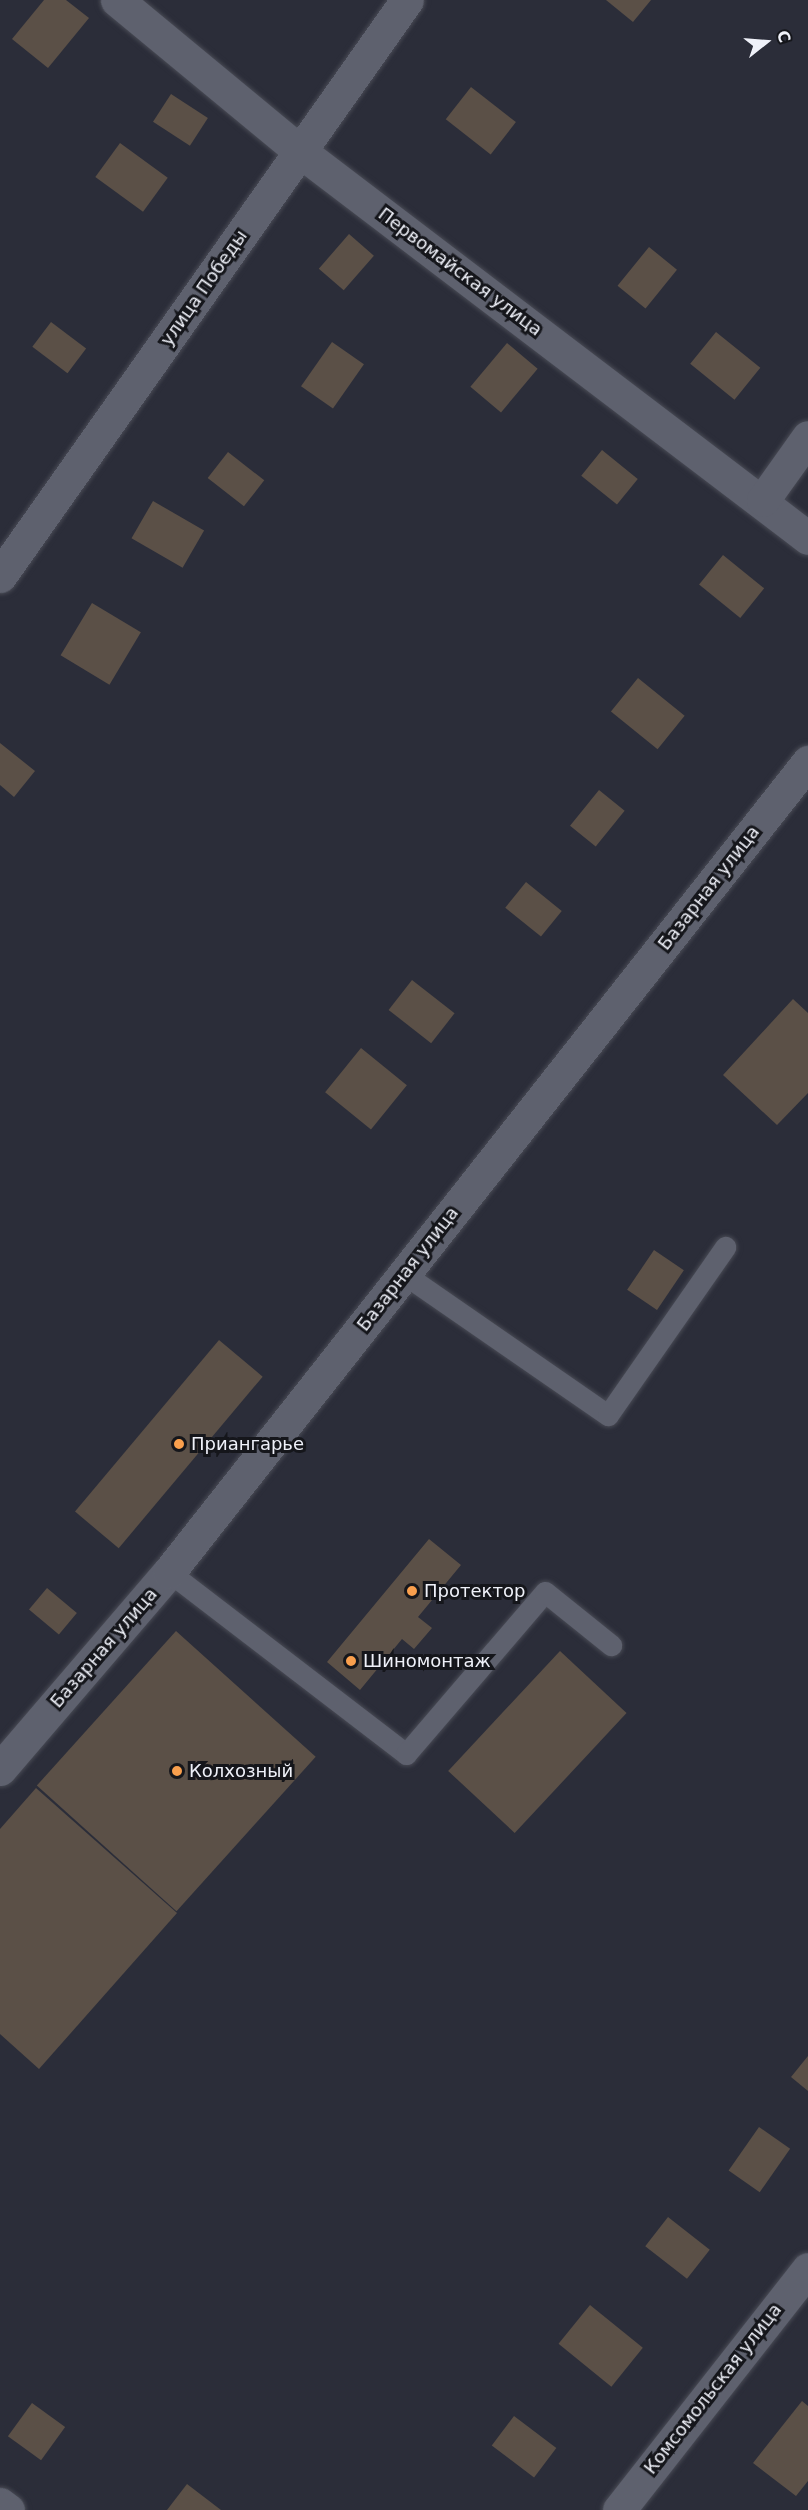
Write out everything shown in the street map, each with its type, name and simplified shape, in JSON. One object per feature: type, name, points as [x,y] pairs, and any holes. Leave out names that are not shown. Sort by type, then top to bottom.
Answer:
[{"type":"street","name":"Первомайская улица","points":[[117,0],[301,153],[763,500],[808,538]]},
{"type":"street","name":"улица Победы","points":[[0,576],[407,0]]},
{"type":"street","points":[[763,500],[808,437]]},
{"type":"street","name":"Базарная улица","points":[[0,1769],[169,1572],[808,762]]},
{"type":"street","name":"Комсомольская улица","points":[[619,2510],[808,2269]]},
{"type":"street","points":[[0,2504],[8,2510]]},
{"type":"lane","points":[[404,1275],[608,1415],[725,1247]]},
{"type":"lane","points":[[169,1572],[406,1754],[545,1592],[611,1645]]},
{"type":"building","points":[[44,0],[66,0],[89,18],[48,68],[12,39]]},
{"type":"building","points":[[606,0],[651,0],[633,22]]},
{"type":"building","points":[[471,87],[516,122],[491,154],[446,119]]},
{"type":"building","points":[[171,94],[208,118],[190,146],[153,122]]},
{"type":"building","points":[[120,143],[168,178],[143,212],[95,177]]},
{"type":"building","points":[[349,234],[374,256],[344,290],[319,269]]},
{"type":"building","points":[[649,247],[677,270],[646,309],[618,286]]},
{"type":"building","points":[[51,322],[86,348],[67,373],[32,347]]},
{"type":"building","points":[[716,332],[760,368],[734,400],[690,364]]},
{"type":"building","points":[[332,342],[364,364],[333,409],[301,386]]},
{"type":"building","points":[[507,343],[538,369],[501,412],[470,387]]},
{"type":"building","points":[[602,450],[638,479],[617,505],[581,476]]},
{"type":"building","points":[[228,452],[264,480],[244,506],[208,478]]},
{"type":"building","points":[[153,501],[204,530],[183,568],[132,538]]},
{"type":"building","points":[[723,555],[764,588],[740,618],[699,585]]},
{"type":"building","points":[[92,603],[141,632],[109,685],[61,655]]},
{"type":"building","points":[[638,678],[685,716],[658,749],[611,711]]},
{"type":"building","points":[[0,743],[35,771],[14,797],[0,785]]},
{"type":"building","points":[[599,790],[625,811],[596,847],[570,826]]},
{"type":"building","points":[[526,882],[562,911],[541,937],[505,908]]},
{"type":"building","points":[[412,980],[455,1013],[431,1043],[389,1010]]},
{"type":"building","points":[[793,999],[808,1013],[808,1093],[777,1125],[723,1075]]},
{"type":"building","points":[[361,1048],[407,1085],[371,1129],[325,1092]]},
{"type":"building","points":[[654,1250],[684,1270],[657,1310],[627,1290]]},
{"type":"building","points":[[219,1340],[263,1377],[119,1548],[75,1512]]},
{"type":"building","points":[[429,1539],[461,1565],[418,1617],[432,1628],[414,1649],[402,1639],[360,1690],[327,1662]]},
{"type":"building","points":[[47,1588],[77,1613],[59,1635],[29,1609]]},
{"type":"building","name":"Колхозный","points":[[176,1631],[316,1757],[177,1911],[37,1786]]},
{"type":"building","points":[[560,1651],[627,1713],[515,1833],[448,1771]]},
{"type":"building","points":[[36,1788],[177,1913],[39,2069],[0,2034],[0,1829]]},
{"type":"building","points":[[808,2056],[808,2091],[791,2077]]},
{"type":"building","points":[[759,2127],[790,2149],[760,2192],[729,2170]]},
{"type":"building","points":[[668,2217],[710,2250],[687,2279],[645,2246]]},
{"type":"building","points":[[590,2305],[643,2348],[611,2387],[559,2344]]},
{"type":"building","points":[[802,2401],[808,2406],[808,2481],[796,2496],[753,2463]]},
{"type":"building","points":[[32,2403],[65,2427],[41,2460],[8,2436]]},
{"type":"building","points":[[514,2416],[556,2448],[534,2477],[492,2446]]},
{"type":"building","points":[[187,2484],[221,2510],[167,2510]]},
{"type":"place","name":"Приангарье","points":[[179,1444]]},
{"type":"place","name":"Протектор","points":[[412,1591]]},
{"type":"place","name":"Шиномонтаж","points":[[351,1661]]},
{"type":"place","name":"Колхозный","points":[[177,1771]]}]
